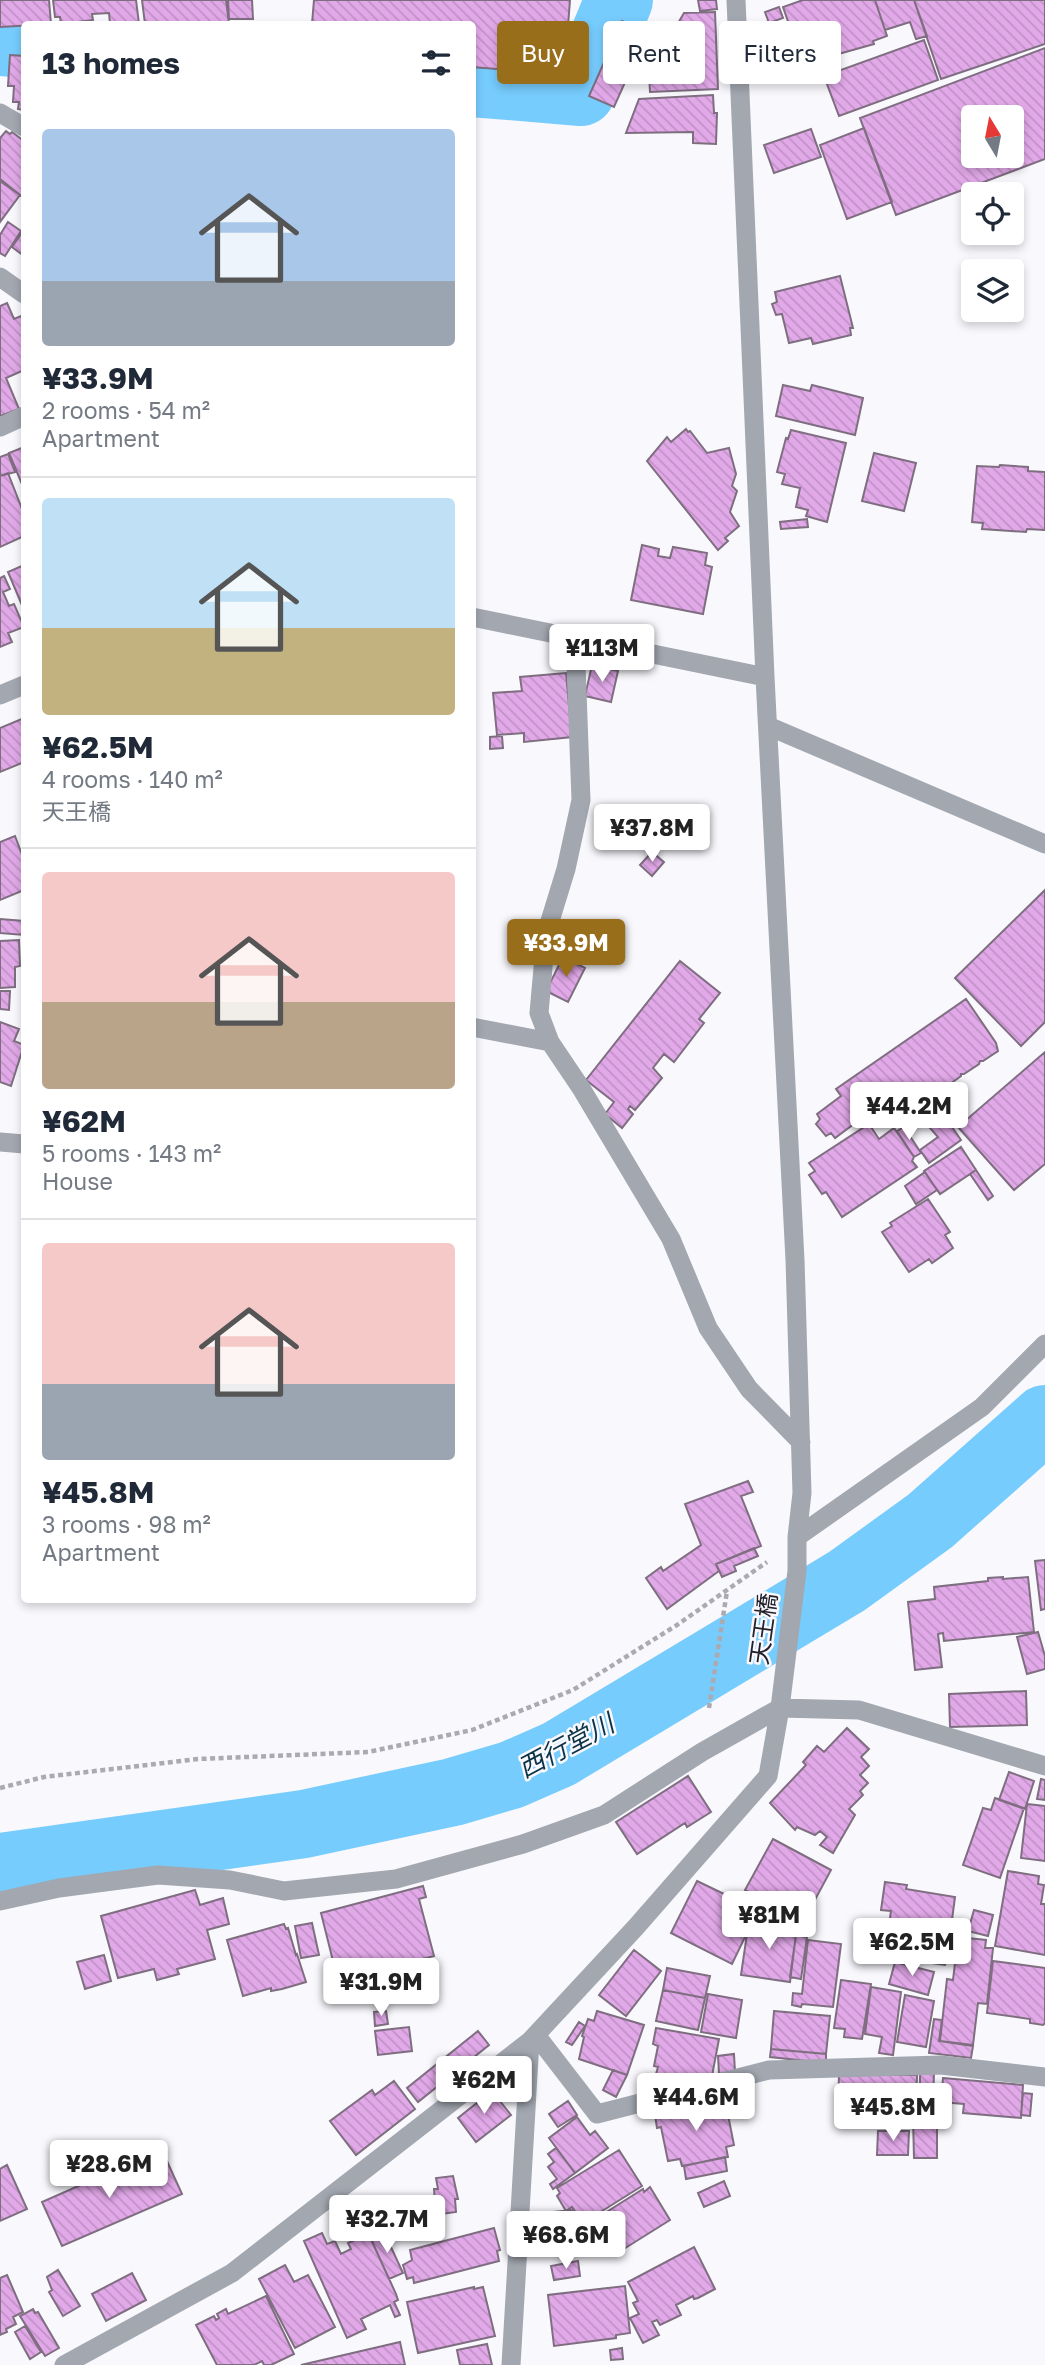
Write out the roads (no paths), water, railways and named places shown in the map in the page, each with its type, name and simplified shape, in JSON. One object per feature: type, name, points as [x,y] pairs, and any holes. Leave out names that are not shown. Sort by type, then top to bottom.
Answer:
[{"type":"street","name":"天王橋","points":[[64,2365],[232,2273],[533,2038],[636,1927],[768,1776],[797,1571],[797,1537],[802,1493],[795,1259],[765,677],[736,0]]},
{"type":"street","points":[[0,113],[21,125]]},
{"type":"street","points":[[0,277],[21,292]]},
{"type":"street","points":[[0,427],[21,417]]},
{"type":"street","points":[[476,618],[765,677]]},
{"type":"street","points":[[575,637],[581,800],[566,869],[547,934],[539,1013],[550,1042],[581,1088],[671,1239],[708,1328],[749,1389],[801,1442]]},
{"type":"street","points":[[0,695],[21,686]]},
{"type":"street","points":[[768,726],[1045,844]]},
{"type":"street","points":[[476,1028],[550,1042]]},
{"type":"street","points":[[0,1142],[21,1144]]},
{"type":"street","points":[[797,1537],[982,1407],[1045,1344]]},
{"type":"street","points":[[0,1901],[58,1888],[158,1875],[230,1880],[284,1891],[396,1879],[523,1844],[604,1815],[780,1701],[859,1710],[1045,1766]]},
{"type":"street","points":[[533,2038],[597,2114],[769,2070],[941,2066],[1045,2077]]},
{"type":"street","points":[[511,2365],[533,2038]]},
{"type":"waterway","points":[[476,83],[581,92],[619,0]]},
{"type":"waterway","points":[[0,42],[21,44]]},
{"type":"waterway","name":"西行堂川","points":[[0,1867],[304,1824],[453,1792],[511,1775],[559,1754],[847,1581],[930,1521],[1045,1419]]}]
